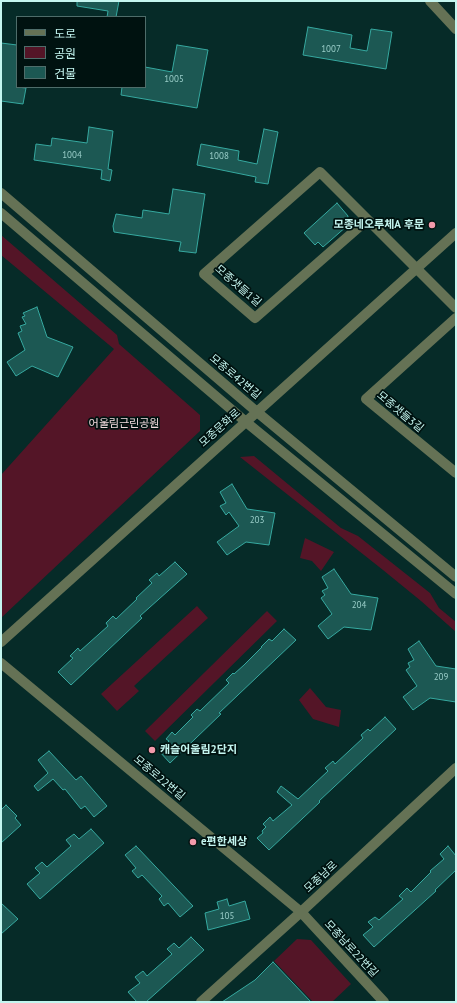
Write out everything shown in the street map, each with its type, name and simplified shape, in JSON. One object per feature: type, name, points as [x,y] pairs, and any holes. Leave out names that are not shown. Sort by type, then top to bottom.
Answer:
[{"type":"street","points":[[430,1],[456,29]]},
{"type":"street","name":"모종샛들1길","points":[[367,220],[255,318],[204,274],[320,172],[456,308]]},
{"type":"street","name":"모종로42번길","points":[[1,193],[257,412],[456,577]]},
{"type":"street","points":[[1,213],[246,422],[456,594]]},
{"type":"street","name":"모종문화로","points":[[1,642],[456,233]]},
{"type":"street","name":"모종샛들3길","points":[[456,318],[366,399],[456,473]]},
{"type":"street","name":"모종로22번길","points":[[1,663],[301,912]]},
{"type":"street","name":"모종남로","points":[[201,1002],[301,912],[456,768]]},
{"type":"street","name":"모종남로22번길","points":[[301,912],[384,1002]]},
{"type":"green space","name":"어울림근린공원","points":[[1,235],[117,335],[119,344],[200,415],[200,431],[1,618],[1,475],[114,349],[1,255]]},
{"type":"green space","points":[[254,456],[341,528],[358,536],[430,593],[439,608],[456,622],[456,632],[383,570],[240,457]]},
{"type":"green space","points":[[305,538],[334,552],[321,571],[312,561],[300,558]]},
{"type":"green space","points":[[197,606],[208,618],[134,686],[139,691],[117,711],[101,694]]},
{"type":"green space","points":[[267,611],[277,621],[155,741],[145,731]]},
{"type":"green space","points":[[310,688],[326,707],[341,710],[339,727],[313,719],[299,700]]},
{"type":"green space","points":[[297,939],[311,940],[351,984],[332,1002],[313,1002],[274,961]]},
{"type":"building","points":[[77,1],[119,1],[116,16],[107,16],[108,11],[77,6]]},
{"type":"building","points":[[308,27],[352,35],[350,48],[367,51],[371,29],[392,32],[386,69],[303,55]]},
{"type":"building","points":[[1,43],[16,45],[16,88],[26,88],[23,104],[1,101]]},
{"type":"building","points":[[177,45],[208,50],[197,108],[121,95],[122,88],[146,88],[146,67],[172,72]]},
{"type":"building","points":[[89,127],[113,131],[108,169],[112,170],[110,181],[101,179],[102,170],[34,160],[36,144],[51,146],[52,138],[87,143]]},
{"type":"building","points":[[264,129],[278,132],[268,184],[255,182],[256,177],[197,165],[201,144],[239,151],[238,160],[257,164]]},
{"type":"building","points":[[173,189],[205,194],[196,253],[179,251],[181,242],[114,232],[113,226],[116,214],[142,218],[143,210],[169,214]]},
{"type":"building","points":[[337,203],[348,216],[347,226],[323,247],[318,242],[315,245],[304,233]]},
{"type":"building","points":[[37,307],[47,337],[73,347],[58,377],[32,366],[16,376],[7,362],[25,350],[18,333],[22,331],[20,326],[26,324],[22,317],[25,316],[23,313]]},
{"type":"building","points":[[232,484],[247,509],[275,513],[269,545],[246,542],[227,555],[217,542],[239,526],[229,512],[226,515],[220,506],[226,503],[220,492]]},
{"type":"building","points":[[175,562],[187,574],[140,616],[142,618],[71,685],[58,672],[73,658],[70,656],[78,648],[80,651],[108,626],[106,623],[113,616],[116,619],[137,599],[136,598],[152,583],[149,580],[157,573],[159,576]]},
{"type":"building","points":[[334,569],[351,594],[378,598],[371,630],[344,627],[328,639],[318,626],[332,614],[321,598],[325,595],[322,591],[328,588],[322,577]]},
{"type":"building","points":[[284,629],[296,640],[219,713],[221,714],[170,763],[159,751],[169,741],[166,739],[172,732],[175,735],[193,717],[191,715],[197,709],[200,711],[229,683],[226,680],[233,673],[234,674],[244,665],[269,639],[272,641]]},
{"type":"building","points":[[419,641],[436,666],[456,669],[456,702],[430,698],[413,710],[403,697],[417,686],[406,670],[410,667],[408,663],[414,660],[408,649]]},
{"type":"building","points":[[385,717],[396,729],[269,850],[257,838],[263,833],[262,831],[266,827],[263,824],[270,817],[273,821],[292,805],[277,792],[281,786],[298,799],[328,771],[325,768],[333,761],[335,764],[363,738],[361,735],[368,729],[370,731]]},
{"type":"building","points":[[49,751],[76,780],[81,776],[107,806],[94,817],[85,806],[81,809],[65,789],[63,790],[53,779],[38,791],[34,786],[48,773],[38,760]]},
{"type":"building","points":[[6,805],[17,816],[15,818],[21,825],[1,843],[1,810]]},
{"type":"building","points":[[91,829],[104,843],[40,899],[27,884],[40,873],[35,868],[42,862],[47,867],[71,846],[66,840],[74,834],[79,839]]},
{"type":"building","points":[[136,846],[193,906],[180,917],[168,903],[164,906],[159,899],[162,896],[142,875],[138,878],[132,871],[136,868],[125,855]]},
{"type":"building","points":[[448,846],[456,856],[456,870],[435,890],[436,891],[374,947],[363,935],[373,927],[368,922],[375,917],[379,920],[403,899],[399,896],[407,888],[411,892],[431,872],[430,871],[444,859],[440,854]]},
{"type":"building","points":[[227,899],[229,906],[245,901],[250,919],[208,930],[205,913],[219,909],[217,902]]},
{"type":"building","points":[[1,903],[18,919],[1,934]]},
{"type":"building","points":[[191,937],[204,950],[146,1002],[137,1002],[128,992],[140,983],[135,977],[143,971],[147,976],[172,954],[167,949],[174,943],[179,948]]},
{"type":"building","points":[[273,962],[311,1002],[222,1002],[255,980]]},
{"type":"place","name":"모종네오루체A 후문","points":[[432,225]]},
{"type":"place","name":"캐슬어울림2단지","points":[[152,750]]},
{"type":"place","name":"e편한세상","points":[[193,842]]}]
